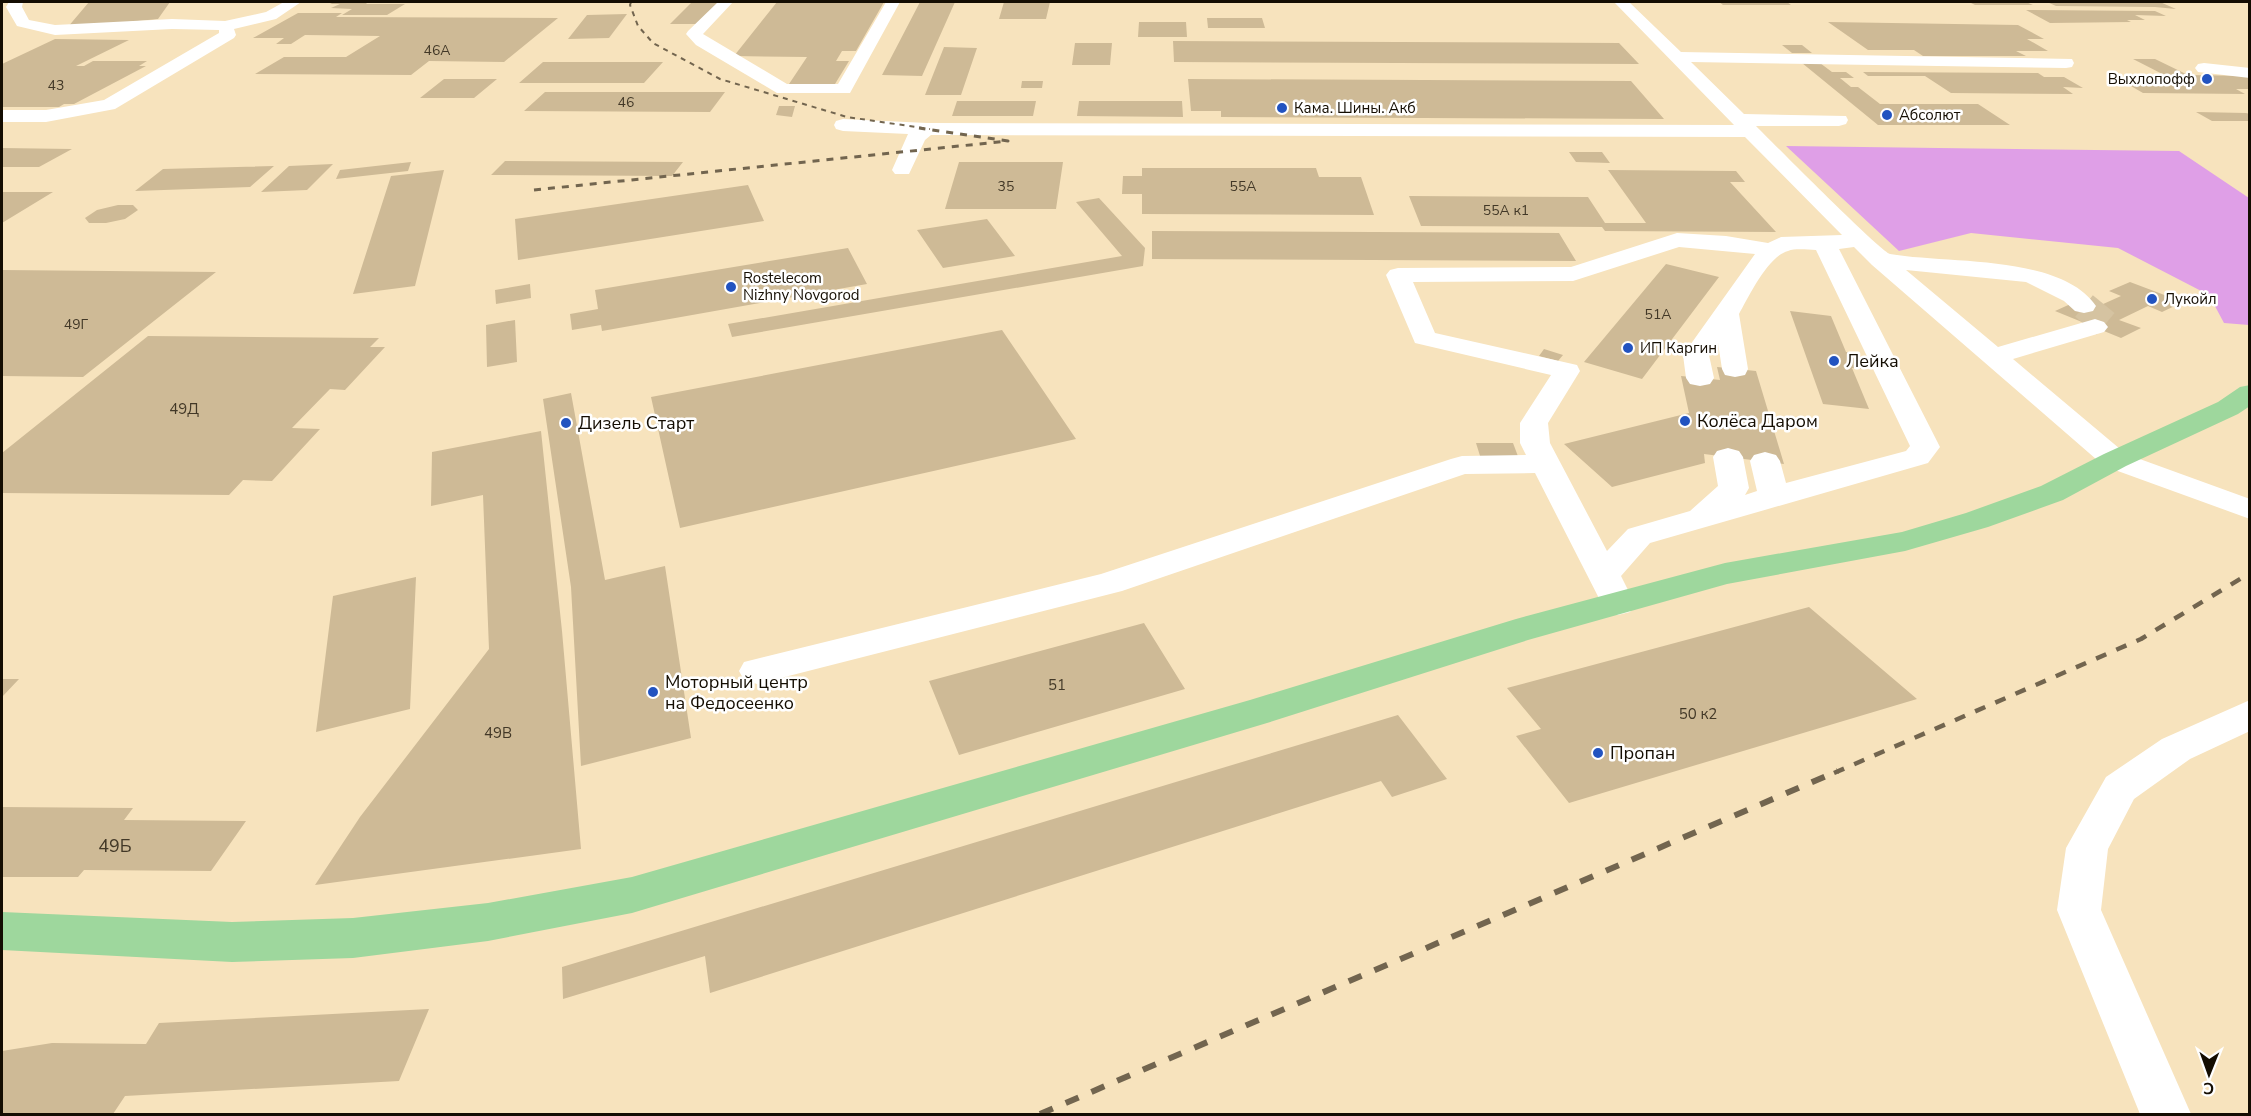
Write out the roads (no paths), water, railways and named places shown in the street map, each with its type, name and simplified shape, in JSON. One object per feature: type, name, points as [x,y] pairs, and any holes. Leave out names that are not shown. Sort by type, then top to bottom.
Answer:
[{"type":"main road","points":[[2,931],[232,942],[353,938],[488,922],[633,895],[1254,713],[1516,631],[1611,589],[1725,574],[1905,541],[1956,526],[2052,493],[2115,460],[2228,408],[2250,393]]},
{"type":"street","points":[[16,2],[14,7],[23,23],[55,30],[172,24],[225,26],[271,16],[294,2]]},
{"type":"street","points":[[726,2],[694,34],[702,42],[783,88],[844,89],[893,2]]},
{"type":"street","points":[[1621,2],[1880,260],[2115,460],[2250,510]]},
{"type":"street","points":[[2,117],[46,116],[109,105],[228,35],[225,26]]},
{"type":"street","points":[[1677,57],[2066,63]]},
{"type":"street","points":[[2204,68],[2250,73]]},
{"type":"street","points":[[843,125],[927,129],[1744,125],[1839,120]]},
{"type":"street","points":[[902,170],[916,137],[927,129]]},
{"type":"street","points":[[1611,589],[1535,443],[1534,423],[1567,371],[1424,338],[1398,275],[1573,274],[1677,240],[1726,243],[1772,250]]},
{"type":"street","points":[[1611,589],[1639,536],[1917,457],[1925,447],[1824,242]]},
{"type":"street","points":[[1700,378],[1696,355],[1726,314],[1757,265],[1772,250],[1781,244],[1861,242]]},
{"type":"street","points":[[1880,260],[2031,275],[2073,296],[2090,316],[1993,357]]},
{"type":"street","points":[[1726,314],[1735,369]]},
{"type":"street","points":[[1700,518],[1734,488],[1728,457]]},
{"type":"street","points":[[1765,461],[1774,496]]},
{"type":"street","points":[[757,671],[1110,583],[1462,465],[1545,464]]},
{"type":"street","points":[[2165,1114],[2079,910],[2087,848],[2120,788],[2176,749],[2250,714]]},
{"type":"tunnel","points":[[2084,306],[2106,324],[2095,327]]},
{"type":"railway","points":[[631,2],[638,26],[653,43],[720,79],[847,117],[930,129]]},
{"type":"railway","points":[[534,190],[1008,141],[919,128]]},
{"type":"railway","points":[[1834,773],[2141,639],[2250,573]]},
{"type":"railway","points":[[1040,1114],[1838,771]]},
{"type":"place","name":"Выхлопофф","points":[[2207,79]]},
{"type":"place","name":"Кама. Шины. Акб","points":[[1282,108]]},
{"type":"place","name":"Абсолют","points":[[1887,115]]},
{"type":"place","name":"Rostelecom Nizhny Novgorod","points":[[731,287]]},
{"type":"place","name":"Лукойл","points":[[2152,299]]},
{"type":"place","name":"ИП Каргин","points":[[1628,348]]},
{"type":"place","name":"Лейка","points":[[1834,361]]},
{"type":"place","name":"Колёса Даром","points":[[1685,421]]},
{"type":"place","name":"Дизель Старт","points":[[566,423]]},
{"type":"place","name":"Моторный центр на Федосеенко","points":[[653,692]]},
{"type":"place","name":"Пропан","points":[[1598,753]]}]
